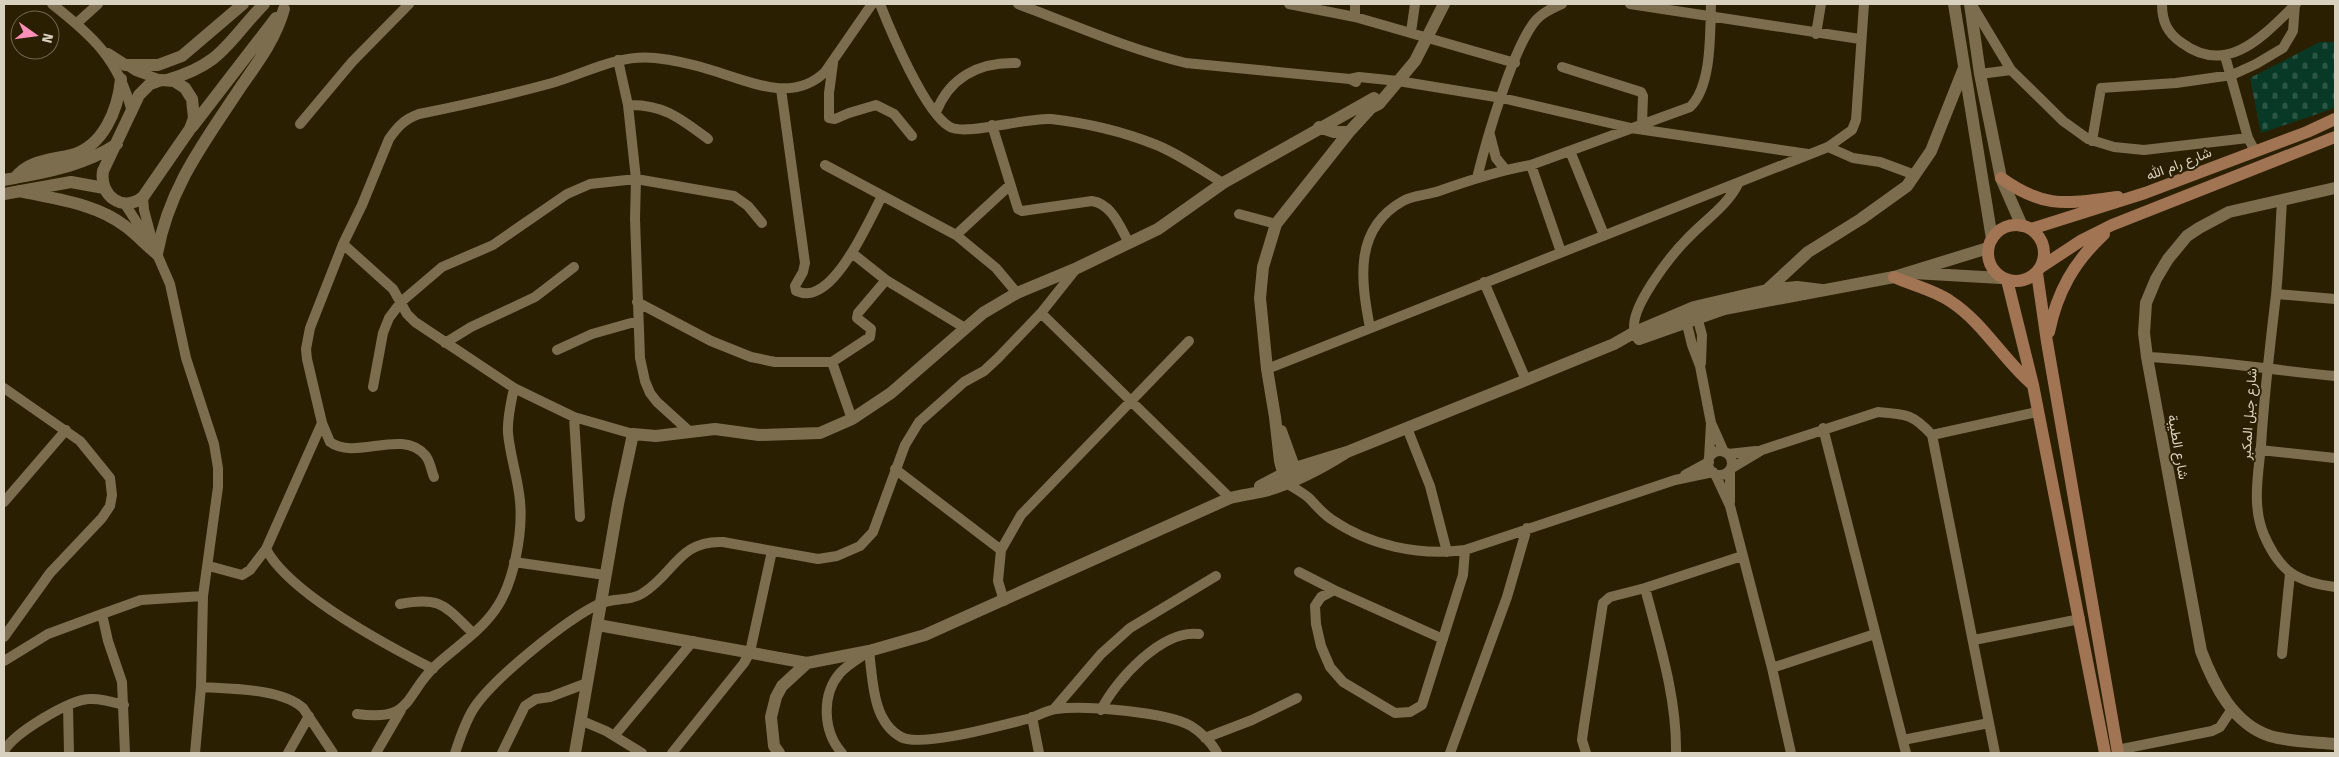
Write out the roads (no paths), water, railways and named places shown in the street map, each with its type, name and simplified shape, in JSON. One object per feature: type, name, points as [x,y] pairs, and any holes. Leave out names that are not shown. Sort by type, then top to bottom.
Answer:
[{"type":"main road","name":"شارع رام الله","points":[[2027,227],[2145,193],[2335,119]]},
{"type":"main road","points":[[2004,279],[2023,280],[2082,240],[2112,225],[2335,137]]},
{"type":"main road","points":[[2001,178],[2026,193],[2051,202],[2064,203],[2145,193]]},
{"type":"main road","points":[[2047,342],[2054,309],[2075,264],[2112,225]]},
{"type":"main road","points":[[2007,227],[2027,227],[2037,234],[2043,247],[2039,270],[2047,342],[2113,752],[2080,618],[2033,385],[2004,279],[1991,265],[1990,243],[2007,227]]},
{"type":"main road","points":[[1894,277],[1950,300],[1972,318],[2014,369],[2033,385]]},
{"type":"street","points":[[52,4],[77,24],[104,50],[125,65],[180,84],[192,99],[195,112],[190,129]]},
{"type":"street","points":[[77,24],[98,4]]},
{"type":"street","points":[[125,65],[158,65],[182,56],[243,4]]},
{"type":"street","points":[[157,254],[125,204],[110,197],[104,188],[103,171],[142,90],[150,84],[193,72],[214,60],[264,4]]},
{"type":"street","points":[[300,124],[352,62],[409,4]]},
{"type":"street","points":[[434,477],[426,456],[420,450],[399,445],[342,448],[330,442],[322,423],[306,349],[315,314],[343,244],[362,205],[389,139],[398,126],[406,119],[419,114],[555,82],[630,57],[679,62],[781,89],[809,84],[817,79],[833,62],[872,4]]},
{"type":"street","points":[[880,4],[924,98],[944,123],[961,131],[992,125],[1049,119],[1110,129],[1155,144],[1223,183]]},
{"type":"street","points":[[1018,4],[1129,46],[1186,63],[1350,79],[1359,76],[1502,98],[1631,128],[1809,155]]},
{"type":"street","points":[[1289,4],[1355,17],[1515,63]]},
{"type":"street","points":[[1355,17],[1356,4]]},
{"type":"street","points":[[1411,32],[1415,4]]},
{"type":"street","points":[[1444,4],[1418,54],[1412,57],[1395,83],[1372,103],[1276,224],[1263,268],[1260,298],[1267,369],[1275,417],[1291,478],[1329,518],[1356,534],[1404,548],[1427,552],[1447,552],[1465,550],[1675,480],[1714,473],[1723,475],[1762,450],[1823,428],[1878,412],[1898,413],[1918,420],[1932,434],[1995,753]]},
{"type":"street","points":[[1477,178],[1515,63],[1536,20],[1562,4]]},
{"type":"street","points":[[1630,4],[1816,34],[1860,39]]},
{"type":"street","points":[[1370,328],[1363,291],[1362,268],[1367,245],[1376,225],[1388,212],[1404,200],[1505,169],[1532,165],[1690,107],[1698,97],[1705,80],[1711,4]]},
{"type":"street","points":[[1816,34],[1822,4]]},
{"type":"street","points":[[1267,369],[1828,147],[1852,130],[1856,120],[1860,39],[1864,4]]},
{"type":"street","points":[[1614,344],[1637,339],[1691,315],[1797,297],[1822,290],[1894,277],[1990,243],[1954,4]]},
{"type":"street","points":[[1970,4],[2011,70],[2063,122],[2075,132],[2092,141],[2114,147],[2144,150],[2248,138]]},
{"type":"street","points":[[1970,4],[1980,74],[2001,178],[2027,227]]},
{"type":"street","points":[[2162,4],[2163,19],[2174,38],[2193,51],[2225,56],[2236,52],[2268,32],[2296,4]]},
{"type":"street","points":[[2092,141],[2099,90],[2101,88],[2176,83],[2232,75],[2256,64],[2283,48],[2293,32],[2296,4]]},
{"type":"street","points":[[125,204],[135,202],[143,197],[190,129],[210,106],[286,6]]},
{"type":"street","points":[[157,254],[167,211],[180,180],[272,40],[286,6]]},
{"type":"street","points":[[104,50],[121,79],[132,112]]},
{"type":"street","points":[[2225,56],[2232,75],[2248,138],[2255,151]]},
{"type":"street","points":[[618,60],[628,105],[636,179],[637,302],[640,358],[644,382],[656,402],[689,431]]},
{"type":"street","points":[[833,62],[828,92],[830,118],[835,119],[849,112],[876,105],[894,114],[912,136]]},
{"type":"street","points":[[936,112],[950,87],[970,71],[998,62],[1016,63]]},
{"type":"street","points":[[1562,67],[1641,92],[1643,96],[1642,124]]},
{"type":"street","points":[[1768,290],[1808,252],[1869,214],[1907,186],[1937,139],[1964,68]]},
{"type":"street","points":[[1980,74],[2011,70]]},
{"type":"street","points":[[9,179],[31,164],[71,155],[89,147],[111,119],[118,100],[121,79]]},
{"type":"street","points":[[781,89],[805,263],[803,272],[794,286],[796,291],[805,294],[818,291],[852,253],[882,196]]},
{"type":"street","points":[[343,244],[384,280],[401,302],[407,314],[415,322],[514,388],[574,416],[633,434],[656,436],[715,429],[759,435],[820,433],[852,419],[891,393],[983,313],[1017,293],[1076,268],[1158,229],[1223,183],[1337,117],[1372,103]]},
{"type":"street","points":[[628,105],[653,106],[666,110],[708,139]]},
{"type":"street","points":[[1337,117],[1346,120],[1351,129]]},
{"type":"street","points":[[992,125],[1018,209],[1022,212],[1092,200],[1102,202],[1110,210],[1129,243]]},
{"type":"street","points":[[1320,128],[1334,132],[1351,129]]},
{"type":"street","points":[[1490,135],[1496,158],[1505,169]]},
{"type":"street","points":[[9,179],[81,163],[117,144]]},
{"type":"street","points":[[1828,147],[1853,158],[1880,162],[1915,174]]},
{"type":"street","points":[[1570,151],[1604,235]]},
{"type":"street","points":[[825,165],[956,235],[996,268],[1017,293]]},
{"type":"street","points":[[1532,165],[1560,252]]},
{"type":"street","points":[[373,387],[383,333],[389,318],[401,302],[442,267],[493,245],[566,194],[590,184],[636,179],[734,196],[748,206],[762,222]]},
{"type":"street","points":[[4,194],[71,182],[104,188]]},
{"type":"street","points":[[1635,332],[1632,326],[1635,313],[1676,252],[1728,201],[1738,184]]},
{"type":"street","points":[[956,235],[1010,185]]},
{"type":"street","name":"شارع الطيبة","points":[[2335,188],[2230,212],[2187,236],[2156,279],[2146,303],[2144,333],[2201,652],[2213,681],[2232,709],[2246,722],[2270,736],[2335,744]]},
{"type":"street","points":[[19,191],[82,206],[105,214],[125,226],[157,254]]},
{"type":"street","points":[[143,197],[147,221],[157,254],[175,296],[186,358],[214,444],[217,465],[218,487],[209,566],[203,596],[201,687],[195,753]]},
{"type":"street","name":"شارع جبل المكبر","points":[[2282,201],[2276,294],[2266,369],[2256,503],[2259,519],[2272,551],[2290,574],[2314,584],[2335,587]]},
{"type":"street","points":[[1239,214],[1276,224]]},
{"type":"street","points":[[852,253],[886,280],[965,328]]},
{"type":"street","points":[[445,343],[471,328],[535,297],[574,267]]},
{"type":"street","points":[[455,753],[468,720],[488,691],[510,670],[578,615],[602,602],[633,598],[643,594],[681,556],[703,542],[723,542],[818,559],[837,556],[860,546],[873,532],[895,469],[905,446],[919,422],[964,382],[984,371],[998,358],[1041,313],[1076,268]]},
{"type":"street","points":[[1910,272],[2004,279]]},
{"type":"street","points":[[637,302],[712,340],[752,357],[775,362],[832,362],[870,337],[872,329],[857,318],[858,313],[886,280]]},
{"type":"street","points":[[1484,282],[1526,380]]},
{"type":"street","points":[[598,625],[807,663],[869,651],[925,635],[1230,498],[1327,465],[1347,452],[1614,344],[1635,332],[1768,290],[1797,287],[1822,290]]},
{"type":"street","points":[[2276,294],[2335,299]]},
{"type":"street","points":[[1041,313],[1230,498]]},
{"type":"street","points":[[1691,315],[1692,345],[1700,366],[1711,423],[1709,460],[1730,506],[1772,668],[1791,753]]},
{"type":"street","points":[[557,350],[592,334],[638,321]]},
{"type":"street","points":[[1004,601],[998,581],[1001,550],[1021,515],[1189,341]]},
{"type":"street","points":[[2147,357],[2202,360],[2335,376]]},
{"type":"street","points":[[832,362],[852,419]]},
{"type":"street","points":[[4,388],[66,430],[93,455],[110,478],[112,495],[110,506],[102,518],[50,574],[4,637]]},
{"type":"street","points":[[376,753],[401,710],[433,669],[494,612],[502,600],[514,562],[520,501],[508,434],[508,420],[514,388]]},
{"type":"street","points":[[1932,434],[2037,412]]},
{"type":"street","points":[[574,416],[580,517]]},
{"type":"street","points":[[209,566],[242,575],[250,570],[266,549],[322,423]]},
{"type":"street","points":[[1711,423],[1726,453],[1731,458],[1730,506]]},
{"type":"street","points":[[1407,428],[1430,486],[1447,552]]},
{"type":"street","points":[[1823,428],[1850,524],[1875,634],[1906,753]]},
{"type":"street","points":[[4,500],[66,430]]},
{"type":"street","points":[[575,753],[602,602],[605,575],[633,434]]},
{"type":"street","points":[[1675,480],[1709,460],[1715,452],[1762,450]]},
{"type":"street","points":[[2260,450],[2335,458]]},
{"type":"street","points":[[895,469],[1001,550]]},
{"type":"street","points":[[1450,753],[1507,597],[1527,528]]},
{"type":"street","points":[[266,549],[273,562],[283,573],[333,609],[375,638],[433,669]]},
{"type":"street","points":[[1334,590],[1321,597],[1315,606],[1316,624],[1321,646],[1330,667],[1344,682],[1395,713],[1410,712],[1422,705],[1463,575],[1465,550]]},
{"type":"street","points":[[672,753],[744,663],[750,652],[772,551]]},
{"type":"street","points":[[1586,753],[1582,740],[1603,603],[1610,597],[1645,588],[1742,556]]},
{"type":"street","points":[[514,562],[605,575]]},
{"type":"street","points":[[1299,572],[1334,590],[1444,639]]},
{"type":"street","points":[[2282,654],[2290,574]]},
{"type":"street","points":[[1054,709],[1101,654],[1130,628],[1216,576]]},
{"type":"street","points":[[1645,588],[1670,690],[1676,734],[1676,753]]},
{"type":"street","points":[[4,661],[48,634],[141,600],[203,596]]},
{"type":"street","points":[[400,604],[420,600],[437,602],[446,607],[473,633]]},
{"type":"street","points":[[102,614],[108,641],[122,682],[125,753]]},
{"type":"street","points":[[1974,640],[2080,618]]},
{"type":"street","points":[[1101,710],[1108,696],[1146,656],[1176,636],[1189,633],[1199,634]]},
{"type":"street","points":[[1772,668],[1875,634]]},
{"type":"street","points":[[614,736],[692,641]]},
{"type":"street","points":[[869,651],[876,697],[883,720],[902,738],[929,741],[1032,717],[1054,709],[1083,708],[1163,717],[1191,726],[1206,738],[1217,753]]},
{"type":"street","points":[[842,753],[832,737],[826,708],[828,695],[840,673],[869,651]]},
{"type":"street","points":[[779,753],[774,746],[771,717],[776,697],[782,686],[807,663]]},
{"type":"street","points":[[502,753],[526,706],[536,699],[550,697],[587,683]]},
{"type":"street","points":[[201,687],[256,692],[290,699],[304,708],[333,753]]},
{"type":"street","points":[[1206,738],[1252,720],[1297,698]]},
{"type":"street","points":[[4,751],[13,739],[68,706],[88,699],[124,705]]},
{"type":"street","points":[[68,706],[69,753]]},
{"type":"street","points":[[2113,752],[2212,731],[2220,727],[2232,709]]},
{"type":"street","points":[[357,714],[378,716],[401,710]]},
{"type":"street","points":[[288,753],[309,716]]},
{"type":"street","points":[[1032,717],[1039,753]]},
{"type":"street","points":[[580,720],[614,736],[642,753]]},
{"type":"street","points":[[1904,740],[1989,723]]}]
